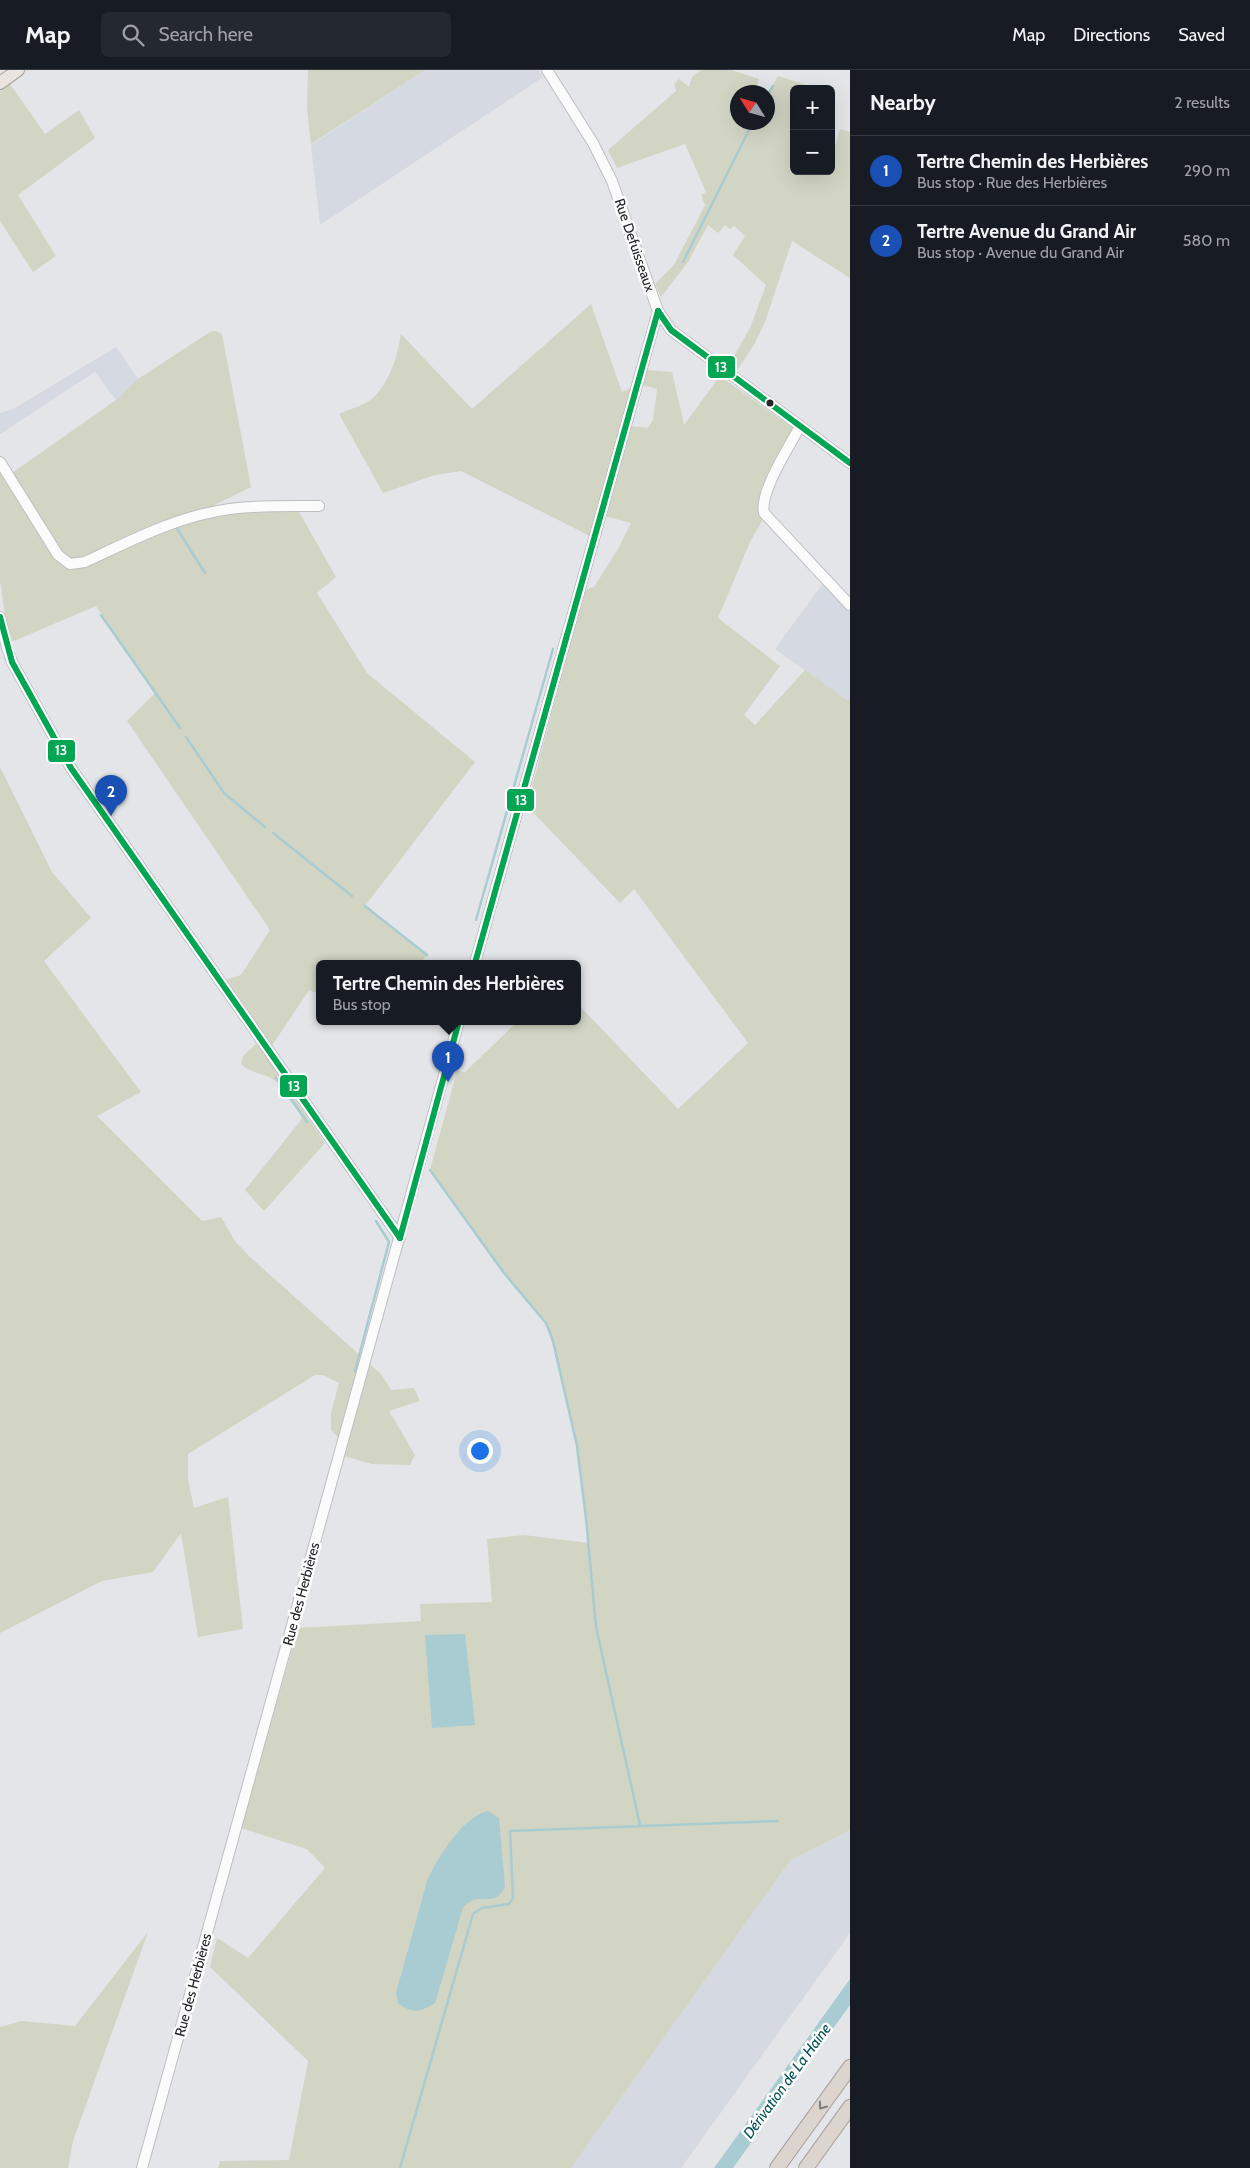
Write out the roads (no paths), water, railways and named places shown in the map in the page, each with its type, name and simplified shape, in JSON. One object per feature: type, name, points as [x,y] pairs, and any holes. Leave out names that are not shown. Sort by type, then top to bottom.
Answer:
[{"type":"highway","points":[[777,2168],[850,2067]]},
{"type":"highway","points":[[806,2168],[850,2107]]},
{"type":"main road","points":[[0,83],[18,70]]},
{"type":"street","name":"Rue Defuisseaux","points":[[547,70],[612,181],[658,311],[671,330],[850,463]]},
{"type":"street","points":[[476,960],[658,311]]},
{"type":"street","points":[[800,426],[767,491],[762,508],[764,513],[850,605]]},
{"type":"street","points":[[0,462],[58,555],[70,564],[85,562],[174,524],[208,513],[245,507],[319,506]]},
{"type":"street","points":[[0,617],[6,648],[12,662],[72,768],[400,1238]]},
{"type":"street","name":"Rue des Herbières","points":[[142,2168],[458,1025]]},
{"type":"water","points":[[465,1634],[475,1725],[432,1728],[425,1635]]},
{"type":"water","points":[[488,1811],[499,1818],[505,1887],[501,1894],[496,1897],[474,1900],[463,1908],[435,2003],[421,2010],[403,2007],[398,2003],[396,1993],[427,1881],[444,1851],[461,1829],[479,1814]]},
{"type":"water","name":"Dérivation de La Haine","points":[[850,1979],[850,2005],[733,2168],[714,2168]]},
{"type":"waterway","points":[[683,262],[749,130]]},
{"type":"waterway","points":[[176,527],[205,573]]},
{"type":"waterway","points":[[101,615],[180,728]]},
{"type":"waterway","points":[[476,920],[553,649]]},
{"type":"waterway","points":[[186,737],[224,793],[265,827]]},
{"type":"waterway","points":[[273,833],[352,896]]},
{"type":"waterway","points":[[365,906],[427,955]]},
{"type":"waterway","points":[[276,1078],[307,1122]]},
{"type":"waterway","points":[[430,1170],[504,1273],[546,1323],[553,1341],[577,1446],[596,1627],[640,1825]]},
{"type":"waterway","points":[[355,1371],[389,1242],[376,1221]]},
{"type":"waterway","points":[[400,2168],[473,1914],[482,1908],[509,1904],[513,1898],[510,1831],[778,1821]]},
{"type":"place","name":"Tertre Avenue du Grand Air","points":[[111,816]]},
{"type":"place","name":"Tertre Chemin des Herbières","points":[[448,1082]]}]
